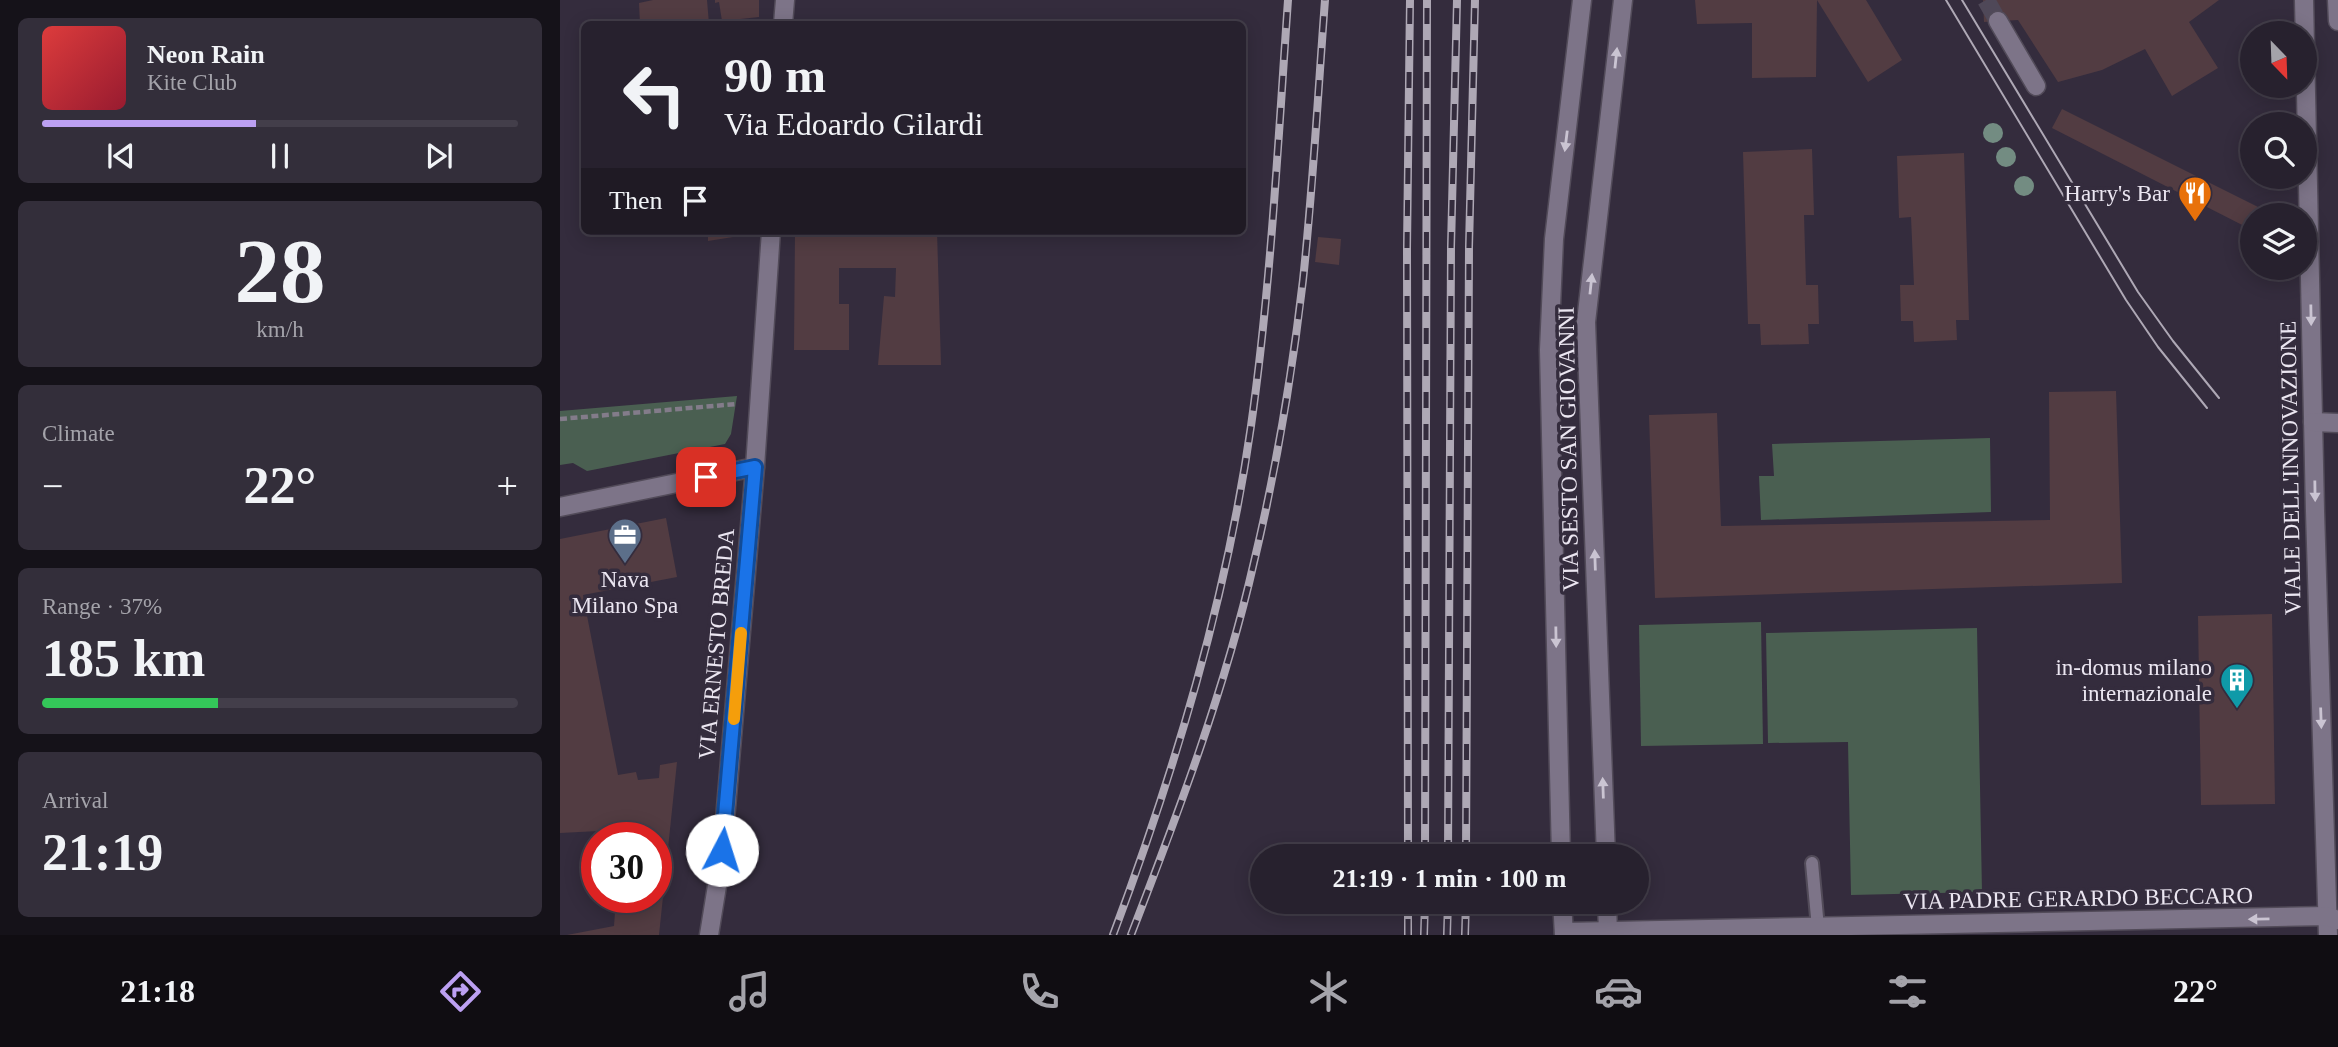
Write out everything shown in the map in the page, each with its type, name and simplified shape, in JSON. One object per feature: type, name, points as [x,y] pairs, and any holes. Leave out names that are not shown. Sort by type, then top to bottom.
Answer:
[{"type":"street","points":[[783,21],[785,0]]},
{"type":"street","name":"VIA SESTO SAN GIOVANNI","points":[[1561,844],[1549,350],[1554,239],[1583,0]]},
{"type":"street","name":"VIA SESTO SAN GIOVANNI","points":[[1606,844],[1586,322],[1623,0]]},
{"type":"street","name":"VIALE DELL'INNOVAZIONE","points":[[2304,0],[2314,422],[2332,918],[2328,935]]},
{"type":"street","points":[[2337,0],[2338,21]]},
{"type":"street","points":[[1998,21],[2036,86]]},
{"type":"street","name":"VIA ERNESTO BREDA","points":[[709,935],[722,855],[755,467],[771,235]]},
{"type":"street","points":[[2314,422],[2338,423]]},
{"type":"street","points":[[560,507],[755,467]]},
{"type":"street","points":[[1563,914],[1564,934]]},
{"type":"street","points":[[1607,914],[1608,933]]},
{"type":"street","name":"VIA PADRE GERARDO BECCARO","points":[[1564,934],[2332,918]]},
{"type":"lane","points":[[1812,863],[1818,928]]},
{"type":"path","points":[[560,419],[740,404]]},
{"type":"green space","points":[[737,396],[731,434],[725,444],[587,471],[573,463],[560,465],[560,411]]},
{"type":"green space","points":[[1990,438],[1991,512],[1761,520],[1759,476],[1774,476],[1772,444]]},
{"type":"green space","points":[[1761,622],[1763,744],[1641,746],[1639,625]]},
{"type":"green space","points":[[1977,628],[1982,892],[1851,895],[1848,742],[1768,743],[1766,633]]},
{"type":"building","points":[[653,0],[707,0],[709,21],[640,21],[639,3]]},
{"type":"building","points":[[715,0],[759,0],[759,17],[722,21],[719,2],[715,3]]},
{"type":"building","points":[[1695,0],[1817,0],[1816,77],[1752,78],[1752,23],[1697,24]]},
{"type":"building","points":[[1817,0],[1866,0],[1902,60],[1868,82]]},
{"type":"building","points":[[1983,0],[2219,0],[2189,22],[2218,68],[2172,96],[2145,49],[2102,70],[2058,82],[2018,20],[1984,22]]},
{"type":"building","points":[[2062,109],[2250,203],[2240,203],[2240,224],[2052,128]]},
{"type":"building","points":[[1812,149],[1814,215],[1804,215],[1806,285],[1818,285],[1819,324],[1808,324],[1809,344],[1761,345],[1760,324],[1748,324],[1743,152]]},
{"type":"building","points":[[1964,153],[1969,320],[1956,320],[1957,340],[1914,342],[1913,321],[1901,321],[1900,285],[1914,285],[1911,217],[1899,218],[1897,156]]},
{"type":"building","points":[[708,235],[746,235],[708,241]]},
{"type":"building","points":[[795,235],[937,235],[941,365],[878,365],[884,296],[895,297],[896,268],[839,268],[839,304],[849,304],[849,350],[794,350]]},
{"type":"building","points":[[1318,237],[1341,239],[1339,265],[1315,262]]},
{"type":"building","points":[[2116,391],[2122,583],[1655,598],[1649,415],[1717,413],[1721,526],[2050,520],[2049,392]]},
{"type":"building","points":[[666,518],[677,577],[583,595],[618,775],[636,772],[638,780],[659,778],[660,765],[677,762],[671,822],[581,822],[581,832],[560,833],[560,539]]},
{"type":"building","name":"in-domus milano internazionale","points":[[2272,614],[2275,804],[2201,805],[2198,616]]},
{"type":"building","points":[[615,913],[661,913],[659,935],[567,935],[614,926]]},
{"type":"tunnel","points":[[1986,0],[1998,21]]},
{"type":"tram line","points":[[1946,0],[2126,300],[2158,347],[2207,408]]},
{"type":"tram line","points":[[1962,0],[2138,292],[2219,398]]},
{"type":"railway","points":[[1113,935],[1177,748],[1228,556],[1251,426],[1264,320],[1288,0]]},
{"type":"railway","points":[[1131,935],[1215,704],[1242,610],[1269,492],[1288,387],[1303,280],[1325,0]]},
{"type":"railway","points":[[1408,844],[1407,248],[1410,0]]},
{"type":"railway","points":[[1425,844],[1427,0]]},
{"type":"railway","points":[[1448,844],[1451,247],[1457,0]]},
{"type":"railway","points":[[1466,844],[1469,247],[1475,0]]},
{"type":"railway","points":[[1408,914],[1408,935]]},
{"type":"railway","points":[[1424,935],[1425,914]]},
{"type":"railway","points":[[1447,935],[1448,914]]},
{"type":"railway","points":[[1465,935],[1466,914]]},
{"type":"slow traffic","points":[[734,719],[741,633]]},
{"type":"place","name":"Harry's Bar","points":[[2195,223]]},
{"type":"place","name":"Nava Milano Spa","points":[[625,565]]},
{"type":"place","name":"in-domus milano internazionale","points":[[2237,710]]},
{"type":"route","points":[[706,477],[755,467],[722,850]]}]
